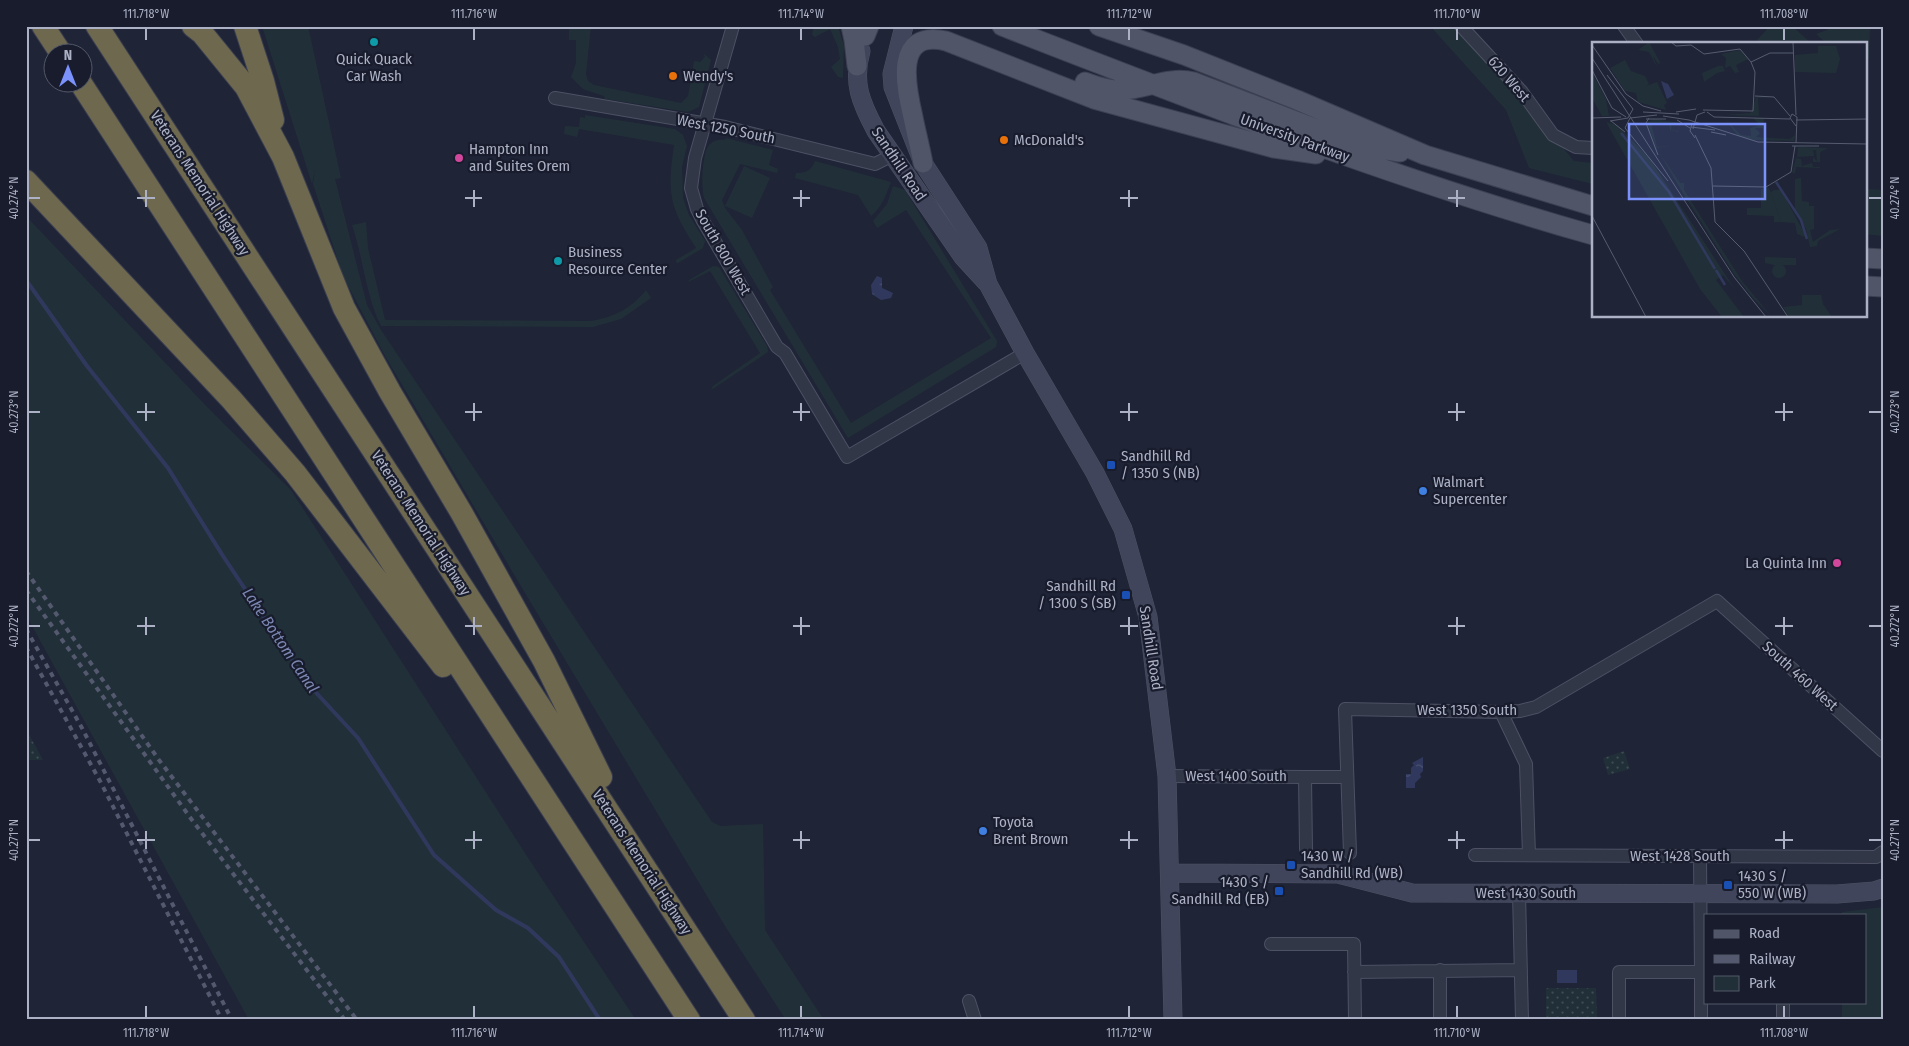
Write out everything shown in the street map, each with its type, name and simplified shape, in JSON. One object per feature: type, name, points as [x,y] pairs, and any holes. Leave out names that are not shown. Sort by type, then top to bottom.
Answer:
[{"type":"highway","points":[[43,26],[53,42]]},
{"type":"highway","name":"Veterans Memorial Highway","points":[[97,26],[744,1020]]},
{"type":"highway","points":[[193,26],[202,33],[246,87],[283,157],[344,308],[390,392],[461,512],[544,662],[645,868]]},
{"type":"highway","points":[[245,26],[263,81],[283,157]]},
{"type":"highway","points":[[86,92],[689,1020]]},
{"type":"highway","points":[[26,181],[231,399],[295,474],[545,798]]},
{"type":"main road","points":[[942,26],[1107,89],[1125,90],[1175,80],[1194,82],[1361,146],[1425,155]]},
{"type":"main road","name":"University Parkway","points":[[1002,26],[1352,160],[1474,200],[1592,235]]},
{"type":"main road","points":[[1100,26],[1184,55],[1297,100],[1425,155],[1592,206]]},
{"type":"main road","points":[[1123,26],[1151,44]]},
{"type":"main road","points":[[857,66],[854,40],[863,29]]},
{"type":"main road","points":[[923,162],[906,87],[906,67],[912,50],[922,42],[932,39],[946,41],[1094,99],[1274,148],[1352,160]]},
{"type":"main road","points":[[1866,258],[1883,259]]},
{"type":"main road","points":[[1866,286],[1883,287]]},
{"type":"street","name":"South 800 West","points":[[733,26],[694,158],[692,188],[697,209],[777,347],[785,353],[847,457],[1025,353]]},
{"type":"street","name":"Sandhill Road","points":[[904,26],[892,74],[893,87],[923,162],[978,248],[988,284],[1094,473],[1123,529],[1148,617],[1167,776],[1173,1020]]},
{"type":"street","name":"620 West","points":[[1461,26],[1522,92],[1553,135],[1576,146],[1592,148]]},
{"type":"street","points":[[1624,26],[1636,42]]},
{"type":"street","name":"Sandhill Road","points":[[857,66],[857,83],[860,98],[876,131],[963,257],[988,284]]},
{"type":"street","name":"West 1250 South","points":[[555,98],[745,131],[875,164],[893,155]]},
{"type":"street","name":"West 1350 South","points":[[1347,777],[1346,708],[1501,712],[1520,711],[1536,707],[1717,601]]},
{"type":"street","name":"South 460 West","points":[[1717,601],[1883,751]]},
{"type":"street","points":[[1501,712],[1526,764],[1529,855]]},
{"type":"street","name":"West 1400 South","points":[[1167,776],[1347,777]]},
{"type":"street","points":[[1305,777],[1306,849]]},
{"type":"street","points":[[1347,777],[1350,853]]},
{"type":"street","name":"West 1428 South","points":[[1475,855],[1876,857],[1883,852]]},
{"type":"street","points":[[1700,856],[1703,972],[1702,1020]]},
{"type":"street","name":"West 1430 South","points":[[1170,873],[1338,874],[1412,893],[1837,894],[1874,891],[1883,888]]},
{"type":"street","points":[[1519,893],[1522,1020]]},
{"type":"street","points":[[1271,944],[1354,944],[1355,1020]]},
{"type":"street","points":[[1440,970],[1440,1020]]},
{"type":"street","points":[[1354,972],[1521,970]]},
{"type":"street","points":[[1619,1020],[1619,972],[1703,972]]},
{"type":"street","points":[[969,1001],[975,1020]]},
{"type":"street","points":[[1783,1004],[1783,1020]]},
{"type":"green space","points":[[262,26],[308,26],[341,178],[335,179],[367,305],[381,330],[712,822],[720,826],[763,824],[765,930],[824,1020],[786,1020],[725,926],[385,356],[343,276],[313,184],[315,169],[312,184]]},
{"type":"green space","points":[[569,26],[591,26],[586,74],[588,81],[594,85],[681,103],[688,96],[694,61],[700,62],[705,57],[703,53],[711,60],[699,107],[688,112],[605,99],[604,96],[583,89],[571,77],[576,63],[576,40],[569,40]]},
{"type":"green space","points":[[814,26],[838,26],[844,46],[843,78],[838,77],[831,67],[840,59],[838,47],[830,29],[815,37],[812,35]]},
{"type":"green space","points":[[1430,26],[1461,26],[1574,161],[1592,163],[1592,184],[1529,168],[1506,110]]},
{"type":"green space","points":[[1770,26],[1792,26],[1810,42],[1759,42],[1757,40]]},
{"type":"green space","points":[[1830,26],[1870,26],[1869,58],[1866,61],[1866,42],[1825,42],[1816,34],[1827,30]]},
{"type":"green space","points":[[585,115],[675,129],[683,135],[687,146],[682,167],[683,198],[689,215],[705,241],[703,248],[678,263],[676,262],[676,260],[696,248],[680,221],[672,199],[671,176],[674,145],[579,129],[577,137],[564,134],[565,126],[579,127],[580,117],[585,118]]},
{"type":"green space","points":[[726,138],[773,150],[769,165],[778,169],[777,173],[740,164],[722,200],[725,208],[742,230],[773,287],[770,290],[851,423],[991,338],[906,210],[877,228],[873,221],[887,204],[893,186],[905,190],[997,341],[996,347],[848,438],[704,198],[703,170],[707,148],[713,142],[725,140]]},
{"type":"green space","points":[[815,161],[891,182],[878,209],[871,216],[858,195],[795,178],[796,173],[808,171]]},
{"type":"green space","points":[[744,166],[770,178],[752,218],[725,206]]},
{"type":"green space","points":[[1866,189],[1883,190],[1883,236],[1866,234]]},
{"type":"green space","points":[[26,216],[210,410],[291,490],[534,867],[636,1020],[249,1020],[26,615]]},
{"type":"green space","points":[[366,222],[368,248],[385,320],[591,321],[622,311],[646,290],[651,298],[621,319],[593,327],[381,326],[368,290],[352,225]]},
{"type":"green space","points":[[713,266],[719,267],[767,346],[768,352],[711,390],[713,386],[760,353],[710,271],[688,282]]},
{"type":"green space","points":[[26,729],[43,760],[26,760]]},
{"type":"green space","points":[[1624,751],[1630,769],[1608,775],[1603,758]]},
{"type":"green space","points":[[1883,907],[1883,1020],[1842,1020],[1842,1004],[1866,1004],[1866,914],[1842,914],[1842,912]]},
{"type":"green space","points":[[1546,988],[1596,988],[1597,1020],[1546,1020]]},
{"type":"water","points":[[877,276],[882,278],[882,288],[893,293],[891,298],[881,300],[872,294],[871,285]]},
{"type":"water","points":[[1423,757],[1423,771],[1420,774],[1421,777],[1415,783],[1415,788],[1406,788],[1406,774],[1411,774],[1411,768],[1414,765],[1412,763]]},
{"type":"water","points":[[1557,970],[1577,970],[1577,983],[1557,983]]},
{"type":"waterway","name":"Lake Bottom Canal","points":[[26,280],[87,366],[168,468],[223,556],[309,685],[358,738],[434,855],[496,910],[528,928],[559,957],[600,1020]]},
{"type":"railway","points":[[26,571],[159,760],[357,1020]]},
{"type":"railway","points":[[26,590],[192,820],[345,1020]]},
{"type":"railway","points":[[26,629],[82,728],[232,1020]]},
{"type":"railway","points":[[26,647],[100,781],[222,1020]]},
{"type":"place","name":"Quick Quack Car Wash","points":[[374,42]]},
{"type":"place","name":"Wendy's","points":[[673,76]]},
{"type":"place","name":"McDonald's","points":[[1004,140]]},
{"type":"place","name":"Hampton Inn and Suites Orem","points":[[459,158]]},
{"type":"place","name":"Business Resource Center","points":[[558,261]]},
{"type":"place","name":"Sandhill Rd / 1350 S (NB)","points":[[1111,465]]},
{"type":"place","name":"Walmart Supercenter","points":[[1423,491]]},
{"type":"place","name":"La Quinta Inn","points":[[1837,563]]},
{"type":"place","name":"Sandhill Rd / 1300 S (SB)","points":[[1126,595]]},
{"type":"place","name":"Toyota Brent Brown","points":[[983,831]]},
{"type":"place","name":"1430 W / Sandhill Rd (WB)","points":[[1291,865]]},
{"type":"place","name":"1430 S / 550 W (WB)","points":[[1728,885]]},
{"type":"place","name":"1430 S / Sandhill Rd (EB)","points":[[1279,891]]}]
